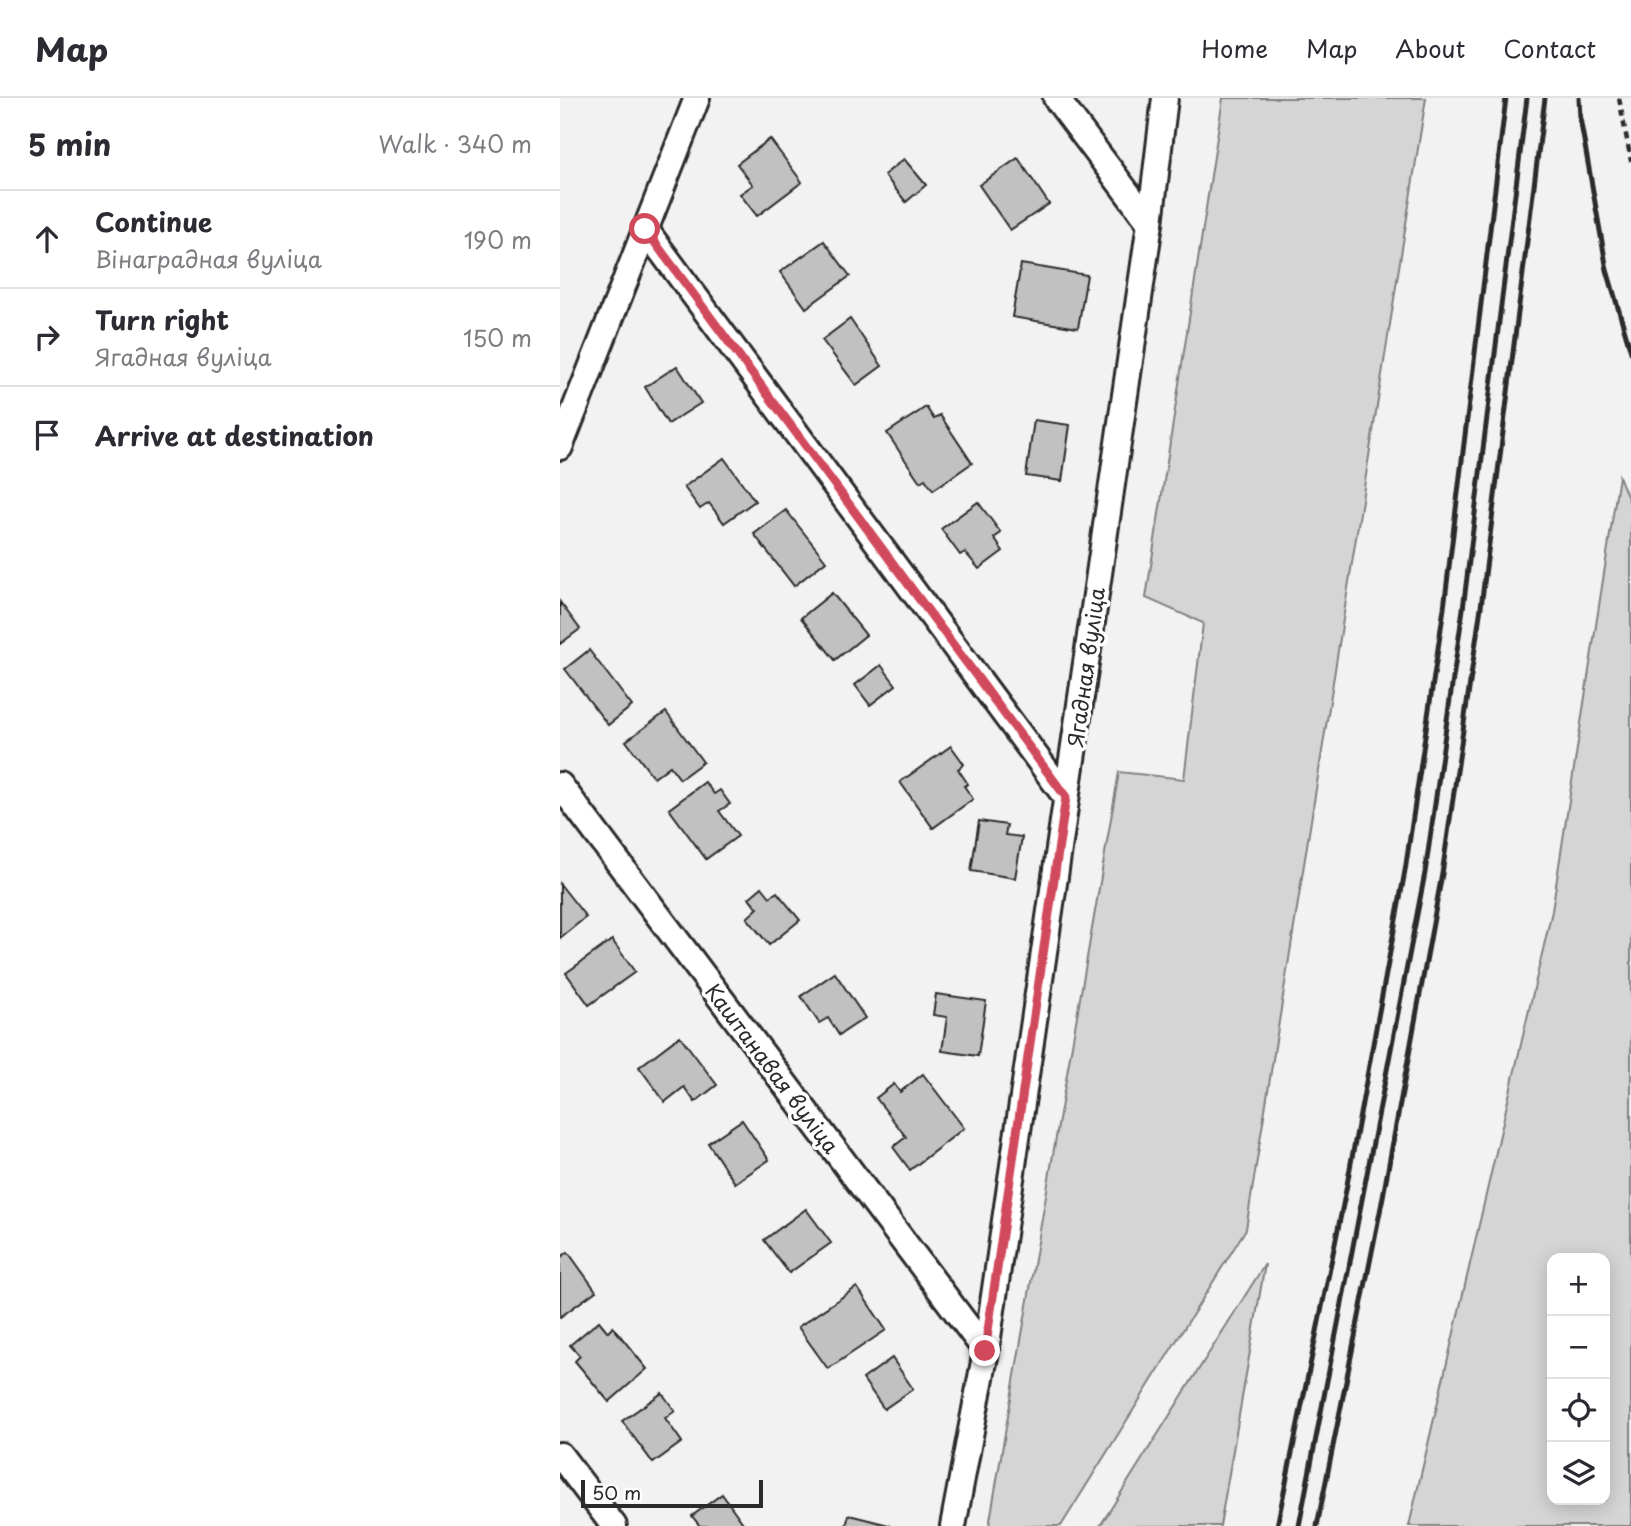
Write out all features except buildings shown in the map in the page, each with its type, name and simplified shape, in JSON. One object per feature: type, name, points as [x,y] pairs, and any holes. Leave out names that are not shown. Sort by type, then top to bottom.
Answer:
[{"type":"street","points":[[560,447],[697,98]]},
{"type":"street","points":[[1056,98],[1150,223]]},
{"type":"street","name":"Ягадная вуліца","points":[[953,1526],[985,1351],[1150,223],[1165,98]]},
{"type":"street","points":[[645,229],[1066,797]]},
{"type":"street","name":"Каштанавая вуліца","points":[[560,785],[985,1351]]},
{"type":"street","points":[[560,1455],[614,1526]]},
{"type":"path","points":[[1619,98],[1631,161]]},
{"type":"shaded area","points":[[1223,98],[1426,98],[1246,1229],[1061,1526],[989,1526],[1119,772],[1184,779],[1203,623],[1146,598]]},
{"type":"shaded area","points":[[1619,476],[1631,506],[1631,1526],[1409,1526],[1552,911]]},
{"type":"shaded area","points":[[1265,1264],[1220,1526],[1100,1526]]},
{"type":"railway","points":[[1277,1526],[1346,1190],[1405,871],[1444,608],[1506,98]]},
{"type":"railway","points":[[1299,1526],[1425,873],[1463,609],[1527,98]]},
{"type":"railway","points":[[1317,1526],[1382,1202],[1442,874],[1481,607],[1545,98]]},
{"type":"railway","points":[[1579,98],[1580,118],[1607,270],[1631,352]]},
{"type":"route","points":[[645,229],[1066,797],[985,1351]]}]
